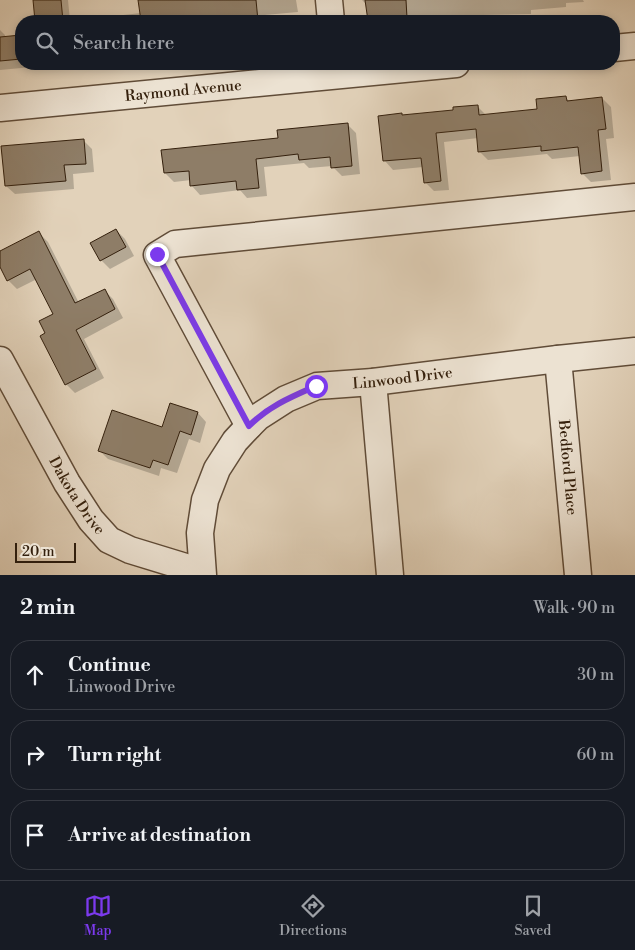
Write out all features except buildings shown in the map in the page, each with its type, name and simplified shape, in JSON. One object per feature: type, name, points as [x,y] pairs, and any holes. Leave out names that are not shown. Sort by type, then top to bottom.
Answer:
[{"type":"street","points":[[329,0],[330,15]]},
{"type":"street","points":[[620,47],[635,46]]},
{"type":"street","name":"Raymond Avenue","points":[[0,108],[336,70]]},
{"type":"street","points":[[249,426],[157,254],[175,244],[635,197]]},
{"type":"street","name":"Linwood Drive","points":[[202,573],[200,533],[205,500],[217,469],[235,441],[249,426],[258,417],[286,399],[316,386],[373,382],[635,351]]},
{"type":"street","name":"Bedford Place","points":[[558,359],[578,575]]},
{"type":"street","name":"Dakota Drive","points":[[0,360],[67,483],[91,520],[109,540],[130,550],[202,573]]},
{"type":"street","points":[[373,382],[390,575]]},
{"type":"route","points":[[157,254],[249,426],[258,417],[286,399],[316,386]]}]
